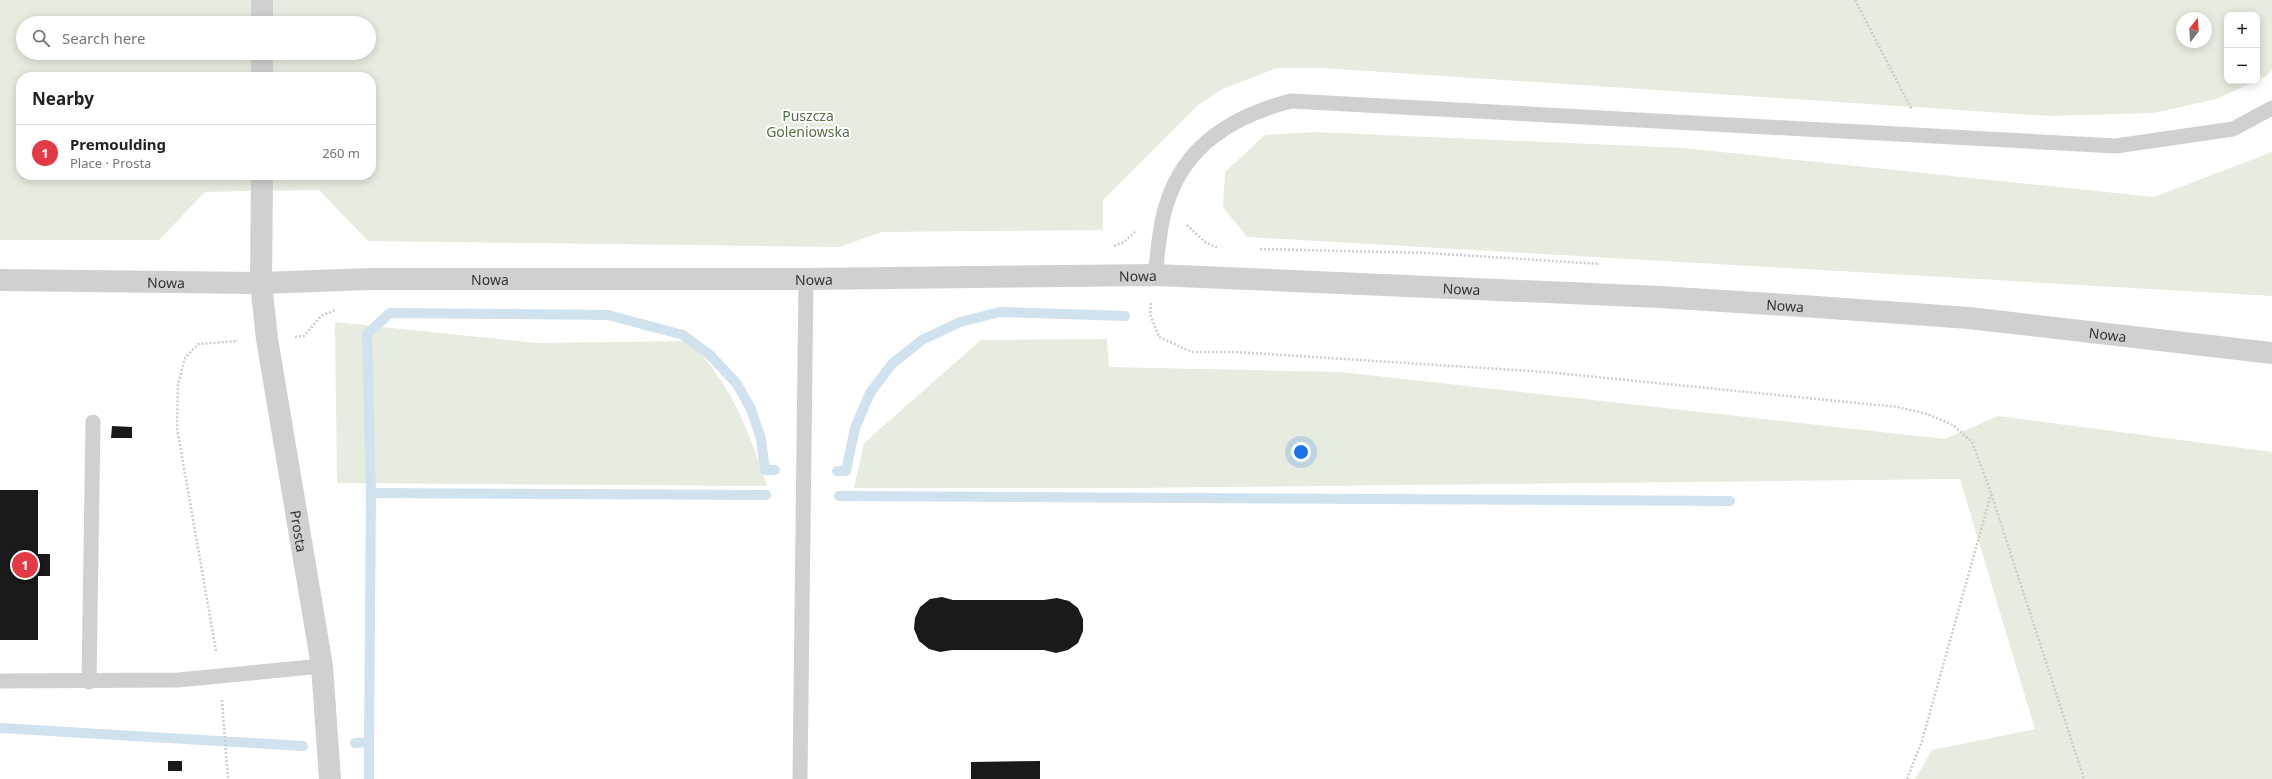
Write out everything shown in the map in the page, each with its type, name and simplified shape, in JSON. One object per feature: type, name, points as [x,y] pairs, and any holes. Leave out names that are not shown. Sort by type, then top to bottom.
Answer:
[{"type":"street","points":[[262,0],[262,16]]},
{"type":"street","points":[[262,60],[262,72]]},
{"type":"street","name":"Prosta","points":[[262,180],[261,283],[267,339],[322,666],[330,779]]},
{"type":"street","name":"Nowa","points":[[0,280],[261,283],[370,279],[806,279],[1154,275],[1660,297],[1817,307],[1969,318],[2272,353]]},
{"type":"lane","points":[[1154,275],[1165,206],[1172,188],[1187,162],[1207,140],[1231,123],[1263,108],[1291,101],[2116,146],[2234,129],[2272,108]]},
{"type":"lane","points":[[800,779],[806,279]]},
{"type":"lane","points":[[89,682],[93,422]]},
{"type":"lane","points":[[0,682],[178,680],[322,666]]},
{"type":"path","points":[[1855,0],[1925,135]]},
{"type":"path","points":[[1154,275],[1150,314],[1159,337],[1192,352],[1236,352],[1546,372],[1898,407],[1927,414],[1953,425],[1972,442],[1991,493],[2084,779]]},
{"type":"path","points":[[228,779],[220,676],[177,428],[178,384],[185,358],[198,344],[244,340]]},
{"type":"path","points":[[1906,779],[1922,741],[1991,493]]},
{"type":"green space","name":"Puszcza Goleniowska","points":[[0,0],[2272,0],[2272,70],[2266,76],[2260,79],[2260,12],[2224,12],[2224,84],[2249,84],[2216,99],[2154,113],[2050,116],[1322,68],[1277,68],[1222,89],[1197,106],[1103,200],[1103,230],[882,232],[839,247],[368,241],[319,190],[205,192],[159,240],[0,240]]},
{"type":"green space","points":[[1315,132],[1683,148],[2154,197],[2272,152],[2272,296],[1247,237],[1223,207],[1225,172],[1265,135]]},
{"type":"green space","points":[[335,322],[537,343],[690,341],[712,368],[732,399],[746,427],[767,486],[337,483]]},
{"type":"green space","points":[[1107,339],[1109,367],[1341,372],[1945,439],[1998,416],[2272,452],[2272,779],[1915,779],[1932,750],[2035,729],[1960,479],[1132,488],[854,488],[864,443],[981,340]]},
{"type":"building","points":[[112,426],[132,427],[132,438],[111,438]]},
{"type":"building","points":[[0,490],[38,490],[38,554],[50,554],[50,576],[38,576],[38,640],[0,640]]},
{"type":"building","points":[[942,597],[953,600],[1044,600],[1057,598],[1069,601],[1078,608],[1083,619],[1083,631],[1078,643],[1068,650],[1056,653],[1044,650],[952,650],[940,652],[929,649],[919,641],[914,629],[915,618],[920,607],[930,599]]},
{"type":"building","points":[[168,761],[182,761],[182,771],[168,771]]},
{"type":"building","points":[[1040,761],[1040,779],[971,779],[971,762]]},
{"type":"waterway","points":[[837,471],[846,471],[855,428],[870,393],[892,364],[922,340],[960,322],[1000,312],[1125,316]]},
{"type":"waterway","points":[[355,743],[369,742],[371,493],[367,334],[390,313],[608,315],[683,335],[710,355],[737,384],[751,409],[761,439],[765,470],[775,470]]},
{"type":"waterway","points":[[371,493],[766,495]]},
{"type":"waterway","points":[[839,496],[1730,501]]},
{"type":"waterway","points":[[0,728],[303,746]]},
{"type":"waterway","points":[[369,742],[369,779]]},
{"type":"place","name":"Premoulding","points":[[25,565]]}]
